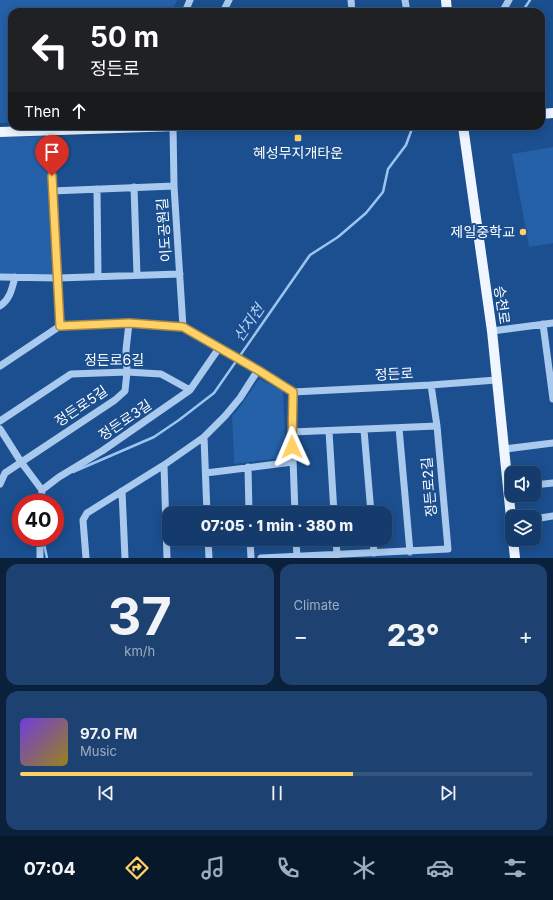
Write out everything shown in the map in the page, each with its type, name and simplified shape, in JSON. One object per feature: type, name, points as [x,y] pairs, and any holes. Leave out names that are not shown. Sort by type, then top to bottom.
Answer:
[{"type":"main road","points":[[0,132],[74,130]]},
{"type":"main road","name":"승천로","points":[[464,130],[492,331],[496,380],[507,466]]},
{"type":"main road","points":[[514,546],[515,558]]},
{"type":"street","name":"이도공원길","points":[[173,130],[174,186],[183,327]]},
{"type":"street","points":[[49,131],[60,326]]},
{"type":"street","name":"이도공원길","points":[[52,191],[174,186]]},
{"type":"street","name":"이도공원길","points":[[134,187],[137,275]]},
{"type":"street","points":[[96,189],[98,276]]},
{"type":"street","name":"이도공원길","points":[[0,277],[58,278],[180,274]]},
{"type":"street","points":[[0,306],[6,302],[10,296],[15,277]]},
{"type":"street","points":[[492,331],[553,322]]},
{"type":"street","points":[[0,366],[60,326],[129,323],[183,327],[293,392],[292,432],[295,506]]},
{"type":"street","name":"정든로5길","points":[[0,484],[6,473],[115,400],[125,391],[127,372],[126,350],[129,323]]},
{"type":"street","points":[[543,324],[553,400]]},
{"type":"street","name":"정든로3길","points":[[42,490],[59,477],[102,451],[190,390],[216,346]]},
{"type":"street","points":[[86,558],[83,520],[88,513],[164,465],[204,437],[240,398],[258,370]]},
{"type":"street","name":"정든로6길","points":[[0,421],[71,374],[127,372],[161,374],[190,390]]},
{"type":"street","name":"정든로","points":[[293,392],[496,380]]},
{"type":"street","name":"정든로2길","points":[[261,558],[448,549],[437,426],[431,385]]},
{"type":"street","points":[[292,432],[437,426]]},
{"type":"street","name":"정든로2길","points":[[399,428],[410,552]]},
{"type":"street","points":[[0,429],[21,462],[42,490],[41,494]]},
{"type":"street","points":[[364,430],[370,506]]},
{"type":"street","points":[[328,431],[333,506]]},
{"type":"street","points":[[204,437],[207,506]]},
{"type":"street","points":[[505,450],[553,443]]},
{"type":"street","points":[[206,473],[293,462]]},
{"type":"street","points":[[164,465],[167,558]]},
{"type":"street","points":[[248,467],[249,506]]},
{"type":"street","points":[[541,485],[553,483]]},
{"type":"street","points":[[122,492],[125,558]]},
{"type":"street","points":[[541,518],[553,516]]},
{"type":"street","points":[[40,546],[40,558]]},
{"type":"street","points":[[208,546],[209,558]]},
{"type":"street","points":[[250,546],[251,558]]},
{"type":"street","points":[[296,546],[297,557]]},
{"type":"street","points":[[336,546],[337,555]]},
{"type":"street","points":[[374,546],[374,553]]},
{"type":"shaded area","points":[[0,0],[177,0],[174,8],[8,8],[8,123],[0,123]]},
{"type":"shaded area","points":[[45,136],[52,275],[0,274],[0,137]]},
{"type":"shaded area","points":[[553,147],[553,243],[529,247],[512,154]]},
{"type":"shaded area","points":[[259,379],[283,391],[286,457],[234,464],[232,416]]},
{"type":"waterway","name":"산지천","points":[[525,8],[530,0]]},
{"type":"waterway","name":"산지천","points":[[73,472],[154,437],[214,393],[310,255],[338,237],[366,213],[383,192],[388,169],[406,145],[412,130]]},
{"type":"waterway","name":"산지천","points":[[44,546],[47,558]]},
{"type":"place","name":"혜성무지개타운","points":[[298,138]]},
{"type":"place","name":"제일중학교","points":[[523,232]]},
{"type":"route","points":[[52,176],[60,326],[129,323],[183,327],[293,392],[292,447]]}]
